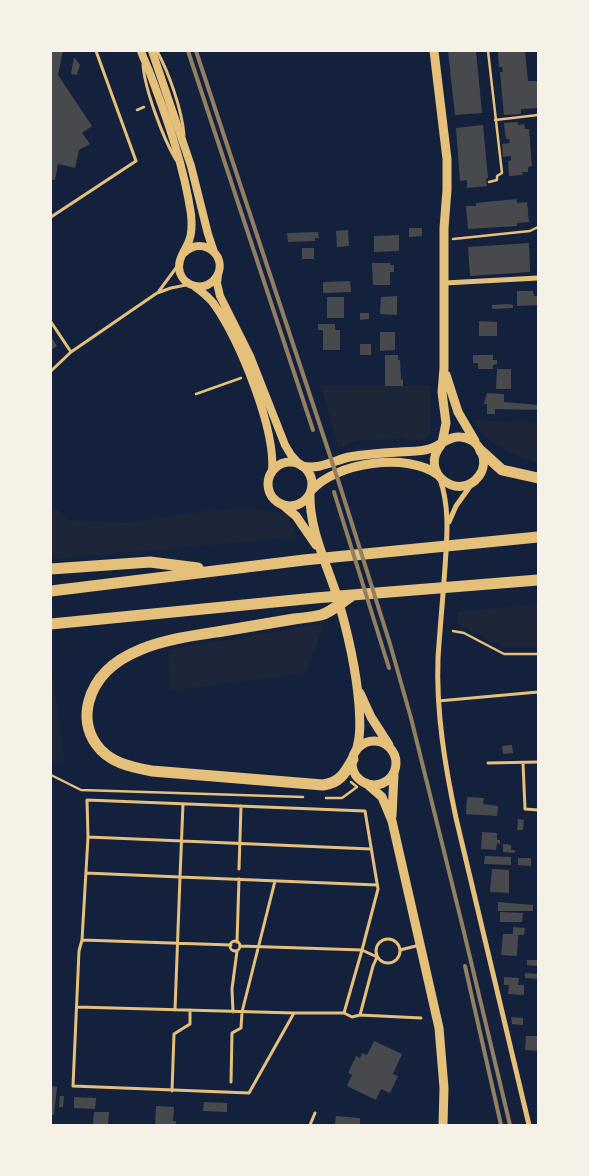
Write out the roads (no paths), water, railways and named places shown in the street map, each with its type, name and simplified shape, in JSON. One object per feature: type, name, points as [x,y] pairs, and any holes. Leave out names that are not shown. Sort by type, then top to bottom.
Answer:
[{"type":"highway","points":[[480,448],[502,470],[538,478]]},
{"type":"highway","points":[[51,591],[304,560],[538,538]]},
{"type":"highway","points":[[51,569],[150,562],[217,570]]},
{"type":"highway","points":[[51,624],[315,598],[460,588],[538,580]]},
{"type":"highway","points":[[353,595],[322,615],[182,637],[141,649],[118,662],[100,680],[91,695],[87,717],[89,730],[100,750],[108,757],[129,767],[152,771],[323,785],[337,781],[346,772],[354,755]]},
{"type":"main road","points":[[434,51],[447,159],[442,400],[446,423],[442,444]]},
{"type":"main road","points":[[282,504],[289,506],[298,504],[304,500],[317,484],[327,477],[344,470],[365,465],[388,463],[414,465],[427,468],[447,483],[457,486],[467,485],[476,479],[484,464],[480,448],[464,425],[458,412],[444,368]]},
{"type":"main road","points":[[439,476],[434,460],[437,450],[449,439],[459,437],[469,439],[480,448]]},
{"type":"main road","points":[[321,554],[296,516],[274,499],[270,491],[269,481],[272,472],[283,464],[293,463],[315,468],[348,458],[376,453],[424,450],[442,444]]},
{"type":"main road","points":[[301,465],[311,477],[311,516],[321,554],[336,593],[357,685],[360,724],[359,742],[354,755],[354,771],[359,778],[382,797],[392,821],[439,1028],[444,1088],[444,1125]]},
{"type":"main road","points":[[357,685],[371,717],[396,758],[392,796],[392,821]]},
{"type":"main road","points":[[354,755],[362,744],[370,741],[383,742],[390,747]]},
{"type":"main road","points":[[366,783],[374,785],[383,783],[395,771]]},
{"type":"street","points":[[152,51],[185,146],[208,234],[219,263],[217,283],[220,296],[250,356],[285,445],[291,455],[301,465]]},
{"type":"street","points":[[142,54],[169,125],[192,220],[189,240],[179,262],[181,275],[213,303],[248,370],[261,408],[272,450],[272,472]]},
{"type":"street","points":[[184,253],[198,246],[208,248],[215,254]]},
{"type":"street","points":[[192,285],[200,286],[210,283],[218,273]]},
{"type":"street","points":[[445,283],[538,278]]},
{"type":"street","points":[[439,476],[445,498],[448,525],[438,659],[437,701],[456,818],[529,1125]]},
{"type":"street","points":[[448,525],[462,496],[476,479]]},
{"type":"lane","points":[[51,217],[136,161],[96,51]]},
{"type":"lane","points":[[157,51],[181,116],[185,146]]},
{"type":"lane","points":[[157,294],[167,283],[179,262]]},
{"type":"lane","points":[[51,371],[71,352],[157,294],[180,285],[192,285]]},
{"type":"lane","points":[[51,322],[71,352]]},
{"type":"lane","points":[[437,701],[538,692]]},
{"type":"lane","points":[[488,763],[538,762]]},
{"type":"lane","points":[[523,763],[525,809],[538,810]]},
{"type":"lane","points":[[294,1014],[249,1093],[73,1086],[79,951],[82,940],[88,836],[88,800],[365,811],[377,886],[344,1014]]},
{"type":"lane","points":[[175,1010],[183,804]]},
{"type":"lane","points":[[239,869],[241,806]]},
{"type":"lane","points":[[88,836],[371,849]]},
{"type":"lane","points":[[86,873],[377,886]]},
{"type":"lane","points":[[239,879],[237,942],[240,946]]},
{"type":"lane","points":[[231,1082],[232,1033],[241,1028],[242,1012],[275,881]]},
{"type":"lane","points":[[240,946],[362,950],[377,957],[384,964],[394,963],[401,955],[400,945],[392,939],[382,940],[376,947],[377,957],[360,1015]]},
{"type":"lane","points":[[82,940],[230,945],[234,941],[237,942]]},
{"type":"lane","points":[[230,945],[232,950],[236,951]]},
{"type":"lane","points":[[400,950],[420,945]]},
{"type":"lane","points":[[233,1012],[232,989],[236,951],[240,946]]},
{"type":"lane","points":[[77,1007],[344,1014],[352,1018],[360,1015],[421,1018]]},
{"type":"lane","points":[[172,1091],[174,1034],[190,1024],[190,1010]]},
{"type":"lane","points":[[310,1125],[315,1113]]},
{"type":"railway","points":[[188,51],[313,430]]},
{"type":"railway","points":[[196,51],[340,486],[390,644],[411,718],[510,1125]]},
{"type":"railway","points":[[334,492],[389,668]]},
{"type":"railway","points":[[465,966],[501,1125]]}]
